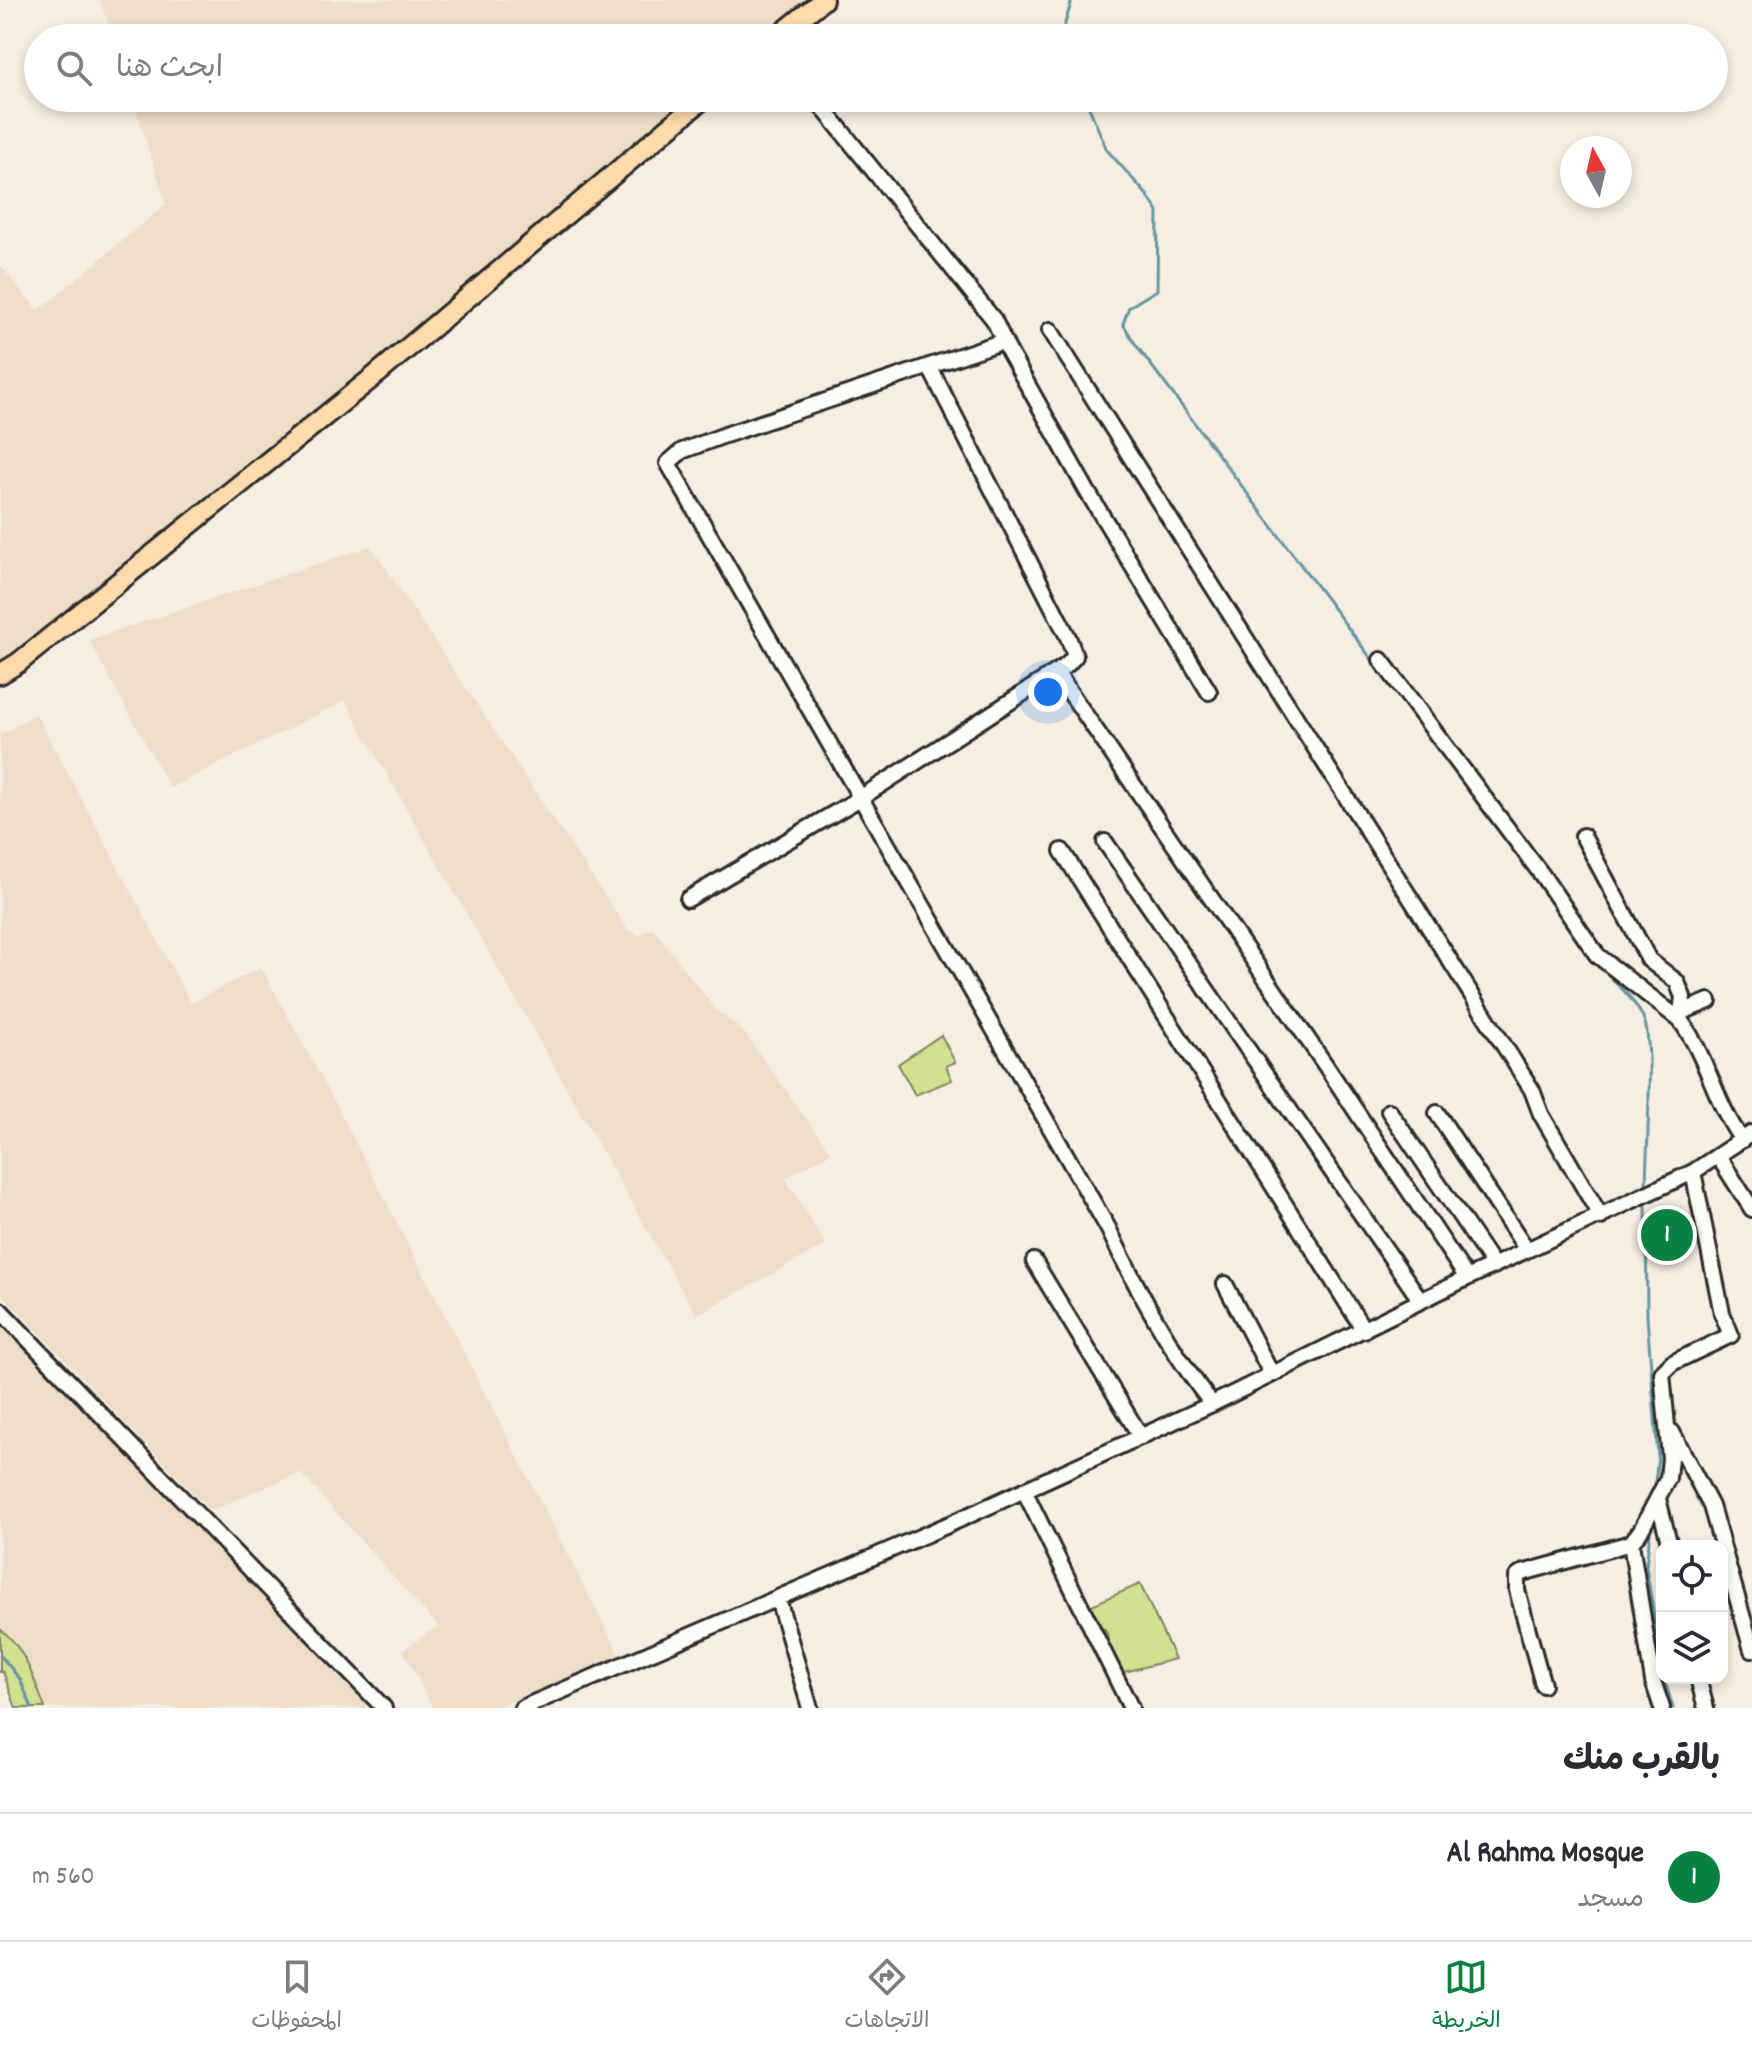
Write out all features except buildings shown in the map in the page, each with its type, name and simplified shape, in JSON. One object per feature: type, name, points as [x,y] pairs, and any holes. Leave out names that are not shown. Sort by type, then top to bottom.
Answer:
[{"type":"main road","points":[[793,24],[823,0]]},
{"type":"main road","points":[[0,674],[30,654],[377,374],[687,112]]},
{"type":"street","points":[[826,112],[994,320],[1087,491],[1209,692]]},
{"type":"street","points":[[1050,330],[1508,1052],[1601,1217]]},
{"type":"street","points":[[1004,341],[682,451],[668,463],[1108,1228],[1132,1279],[1188,1372],[1212,1404]]},
{"type":"street","points":[[688,899],[862,797],[1056,672],[1075,656],[929,366]]},
{"type":"street","points":[[522,1708],[778,1599],[1212,1404],[1467,1278],[1630,1204],[1693,1172],[1747,1136],[1728,1120],[1681,1016],[1597,955],[1542,875],[1381,660]]},
{"type":"street","points":[[1056,672],[1467,1278]]},
{"type":"street","points":[[1583,836],[1649,960],[1677,982],[1683,997],[1681,1016]]},
{"type":"street","points":[[1105,842],[1421,1301]]},
{"type":"street","points":[[1062,851],[1364,1330]]},
{"type":"street","points":[[1681,1016],[1709,1001]]},
{"type":"street","points":[[1389,1111],[1494,1266]]},
{"type":"street","points":[[1437,1113],[1527,1250]]},
{"type":"street","points":[[1718,1156],[1752,1209]]},
{"type":"street","points":[[1662,1708],[1653,1681],[1631,1543],[1668,1478],[1668,1425],[1661,1382],[1665,1368],[1731,1335],[1722,1313],[1693,1172]]},
{"type":"street","points":[[1034,1261],[1141,1437]]},
{"type":"street","points":[[1225,1284],[1271,1373]]},
{"type":"street","points":[[0,1310],[384,1708]]},
{"type":"street","points":[[1668,1425],[1711,1506],[1752,1650]]},
{"type":"street","points":[[1024,1490],[1131,1708]]},
{"type":"street","points":[[1658,1499],[1668,1540]]},
{"type":"street","points":[[1543,1685],[1517,1590],[1517,1577],[1522,1573],[1631,1543]]},
{"type":"street","points":[[778,1599],[810,1708]]},
{"type":"street","points":[[1700,1684],[1706,1708]]},
{"type":"shaded area","points":[[100,0],[810,0],[780,24],[108,24]]},
{"type":"shaded area","points":[[136,112],[687,112],[0,673],[0,265],[38,311],[166,204]]},
{"type":"shaded area","points":[[371,546],[627,929],[639,935],[653,928],[716,1010],[743,1031],[831,1153],[785,1178],[826,1245],[696,1315],[345,701],[170,788],[89,640]]},
{"type":"shaded area","points":[[36,714],[191,1003],[261,967],[338,1108],[621,1658],[495,1708],[433,1708],[403,1650],[438,1626],[300,1473],[210,1511],[0,1292],[0,735]]},
{"type":"shaded area","points":[[0,1322],[368,1705],[366,1708],[45,1708],[24,1658],[10,1636],[0,1629]]},
{"type":"green space","points":[[941,1035],[955,1062],[946,1066],[952,1080],[915,1095],[898,1064]]},
{"type":"green space","points":[[1140,1584],[1175,1659],[1124,1672],[1106,1641],[1108,1636],[1105,1629],[1098,1629],[1087,1607]]},
{"type":"green space","points":[[0,1629],[22,1655],[45,1708],[16,1708],[3,1672],[0,1672]]},
{"type":"waterway","points":[[1065,24],[1072,0]]},
{"type":"waterway","points":[[1091,112],[1107,150],[1158,212],[1157,290],[1129,307],[1123,324],[1433,741]]},
{"type":"waterway","points":[[1600,965],[1633,1002],[1647,1030],[1646,1189]]},
{"type":"waterway","points":[[1646,1201],[1647,1317],[1658,1456],[1654,1492]]},
{"type":"waterway","points":[[1651,1524],[1646,1566],[1656,1629]]},
{"type":"waterway","points":[[0,1655],[20,1679],[32,1708]]},
{"type":"waterway","points":[[1666,1684],[1673,1708]]},
{"type":"place","name":"Al Rahma Mosque","points":[[1667,1235]]}]
